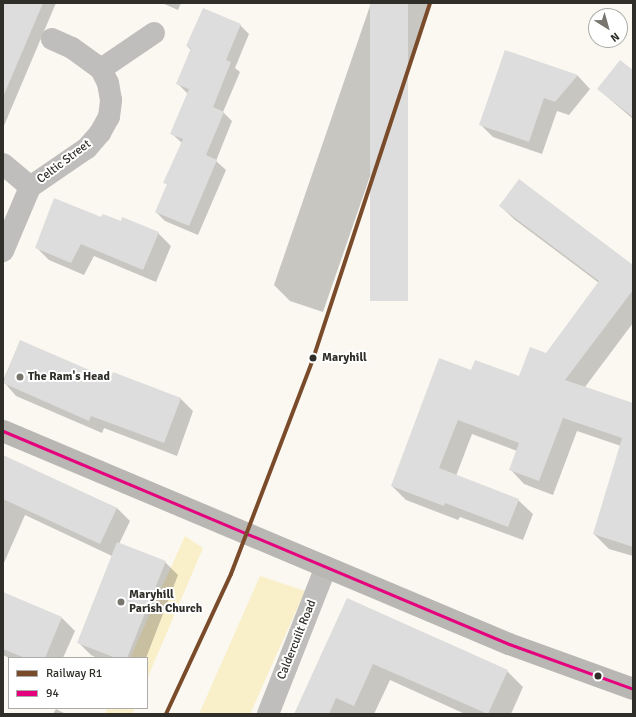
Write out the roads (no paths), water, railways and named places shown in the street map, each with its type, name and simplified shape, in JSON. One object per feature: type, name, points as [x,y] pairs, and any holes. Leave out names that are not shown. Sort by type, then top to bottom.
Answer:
[{"type":"main road","points":[[3,430],[509,644],[633,689]]},
{"type":"street","points":[[52,39],[72,48],[101,69],[154,33]]},
{"type":"street","name":"Celtic Street","points":[[3,251],[30,187],[87,148],[100,133],[110,117],[111,100],[108,83],[101,69]]},
{"type":"street","name":"Celtic Street","points":[[3,164],[30,187]]},
{"type":"street","name":"Caldercuilt Road","points":[[268,714],[326,566]]},
{"type":"rail line","name":"R1","points":[[166,714],[231,574],[313,359],[430,3]]},
{"type":"place","name":"Maryhill","points":[[313,358]]},
{"type":"place","name":"The Ram's Head","points":[[20,377]]},
{"type":"place","name":"Maryhill Parish Church","points":[[121,602]]}]
